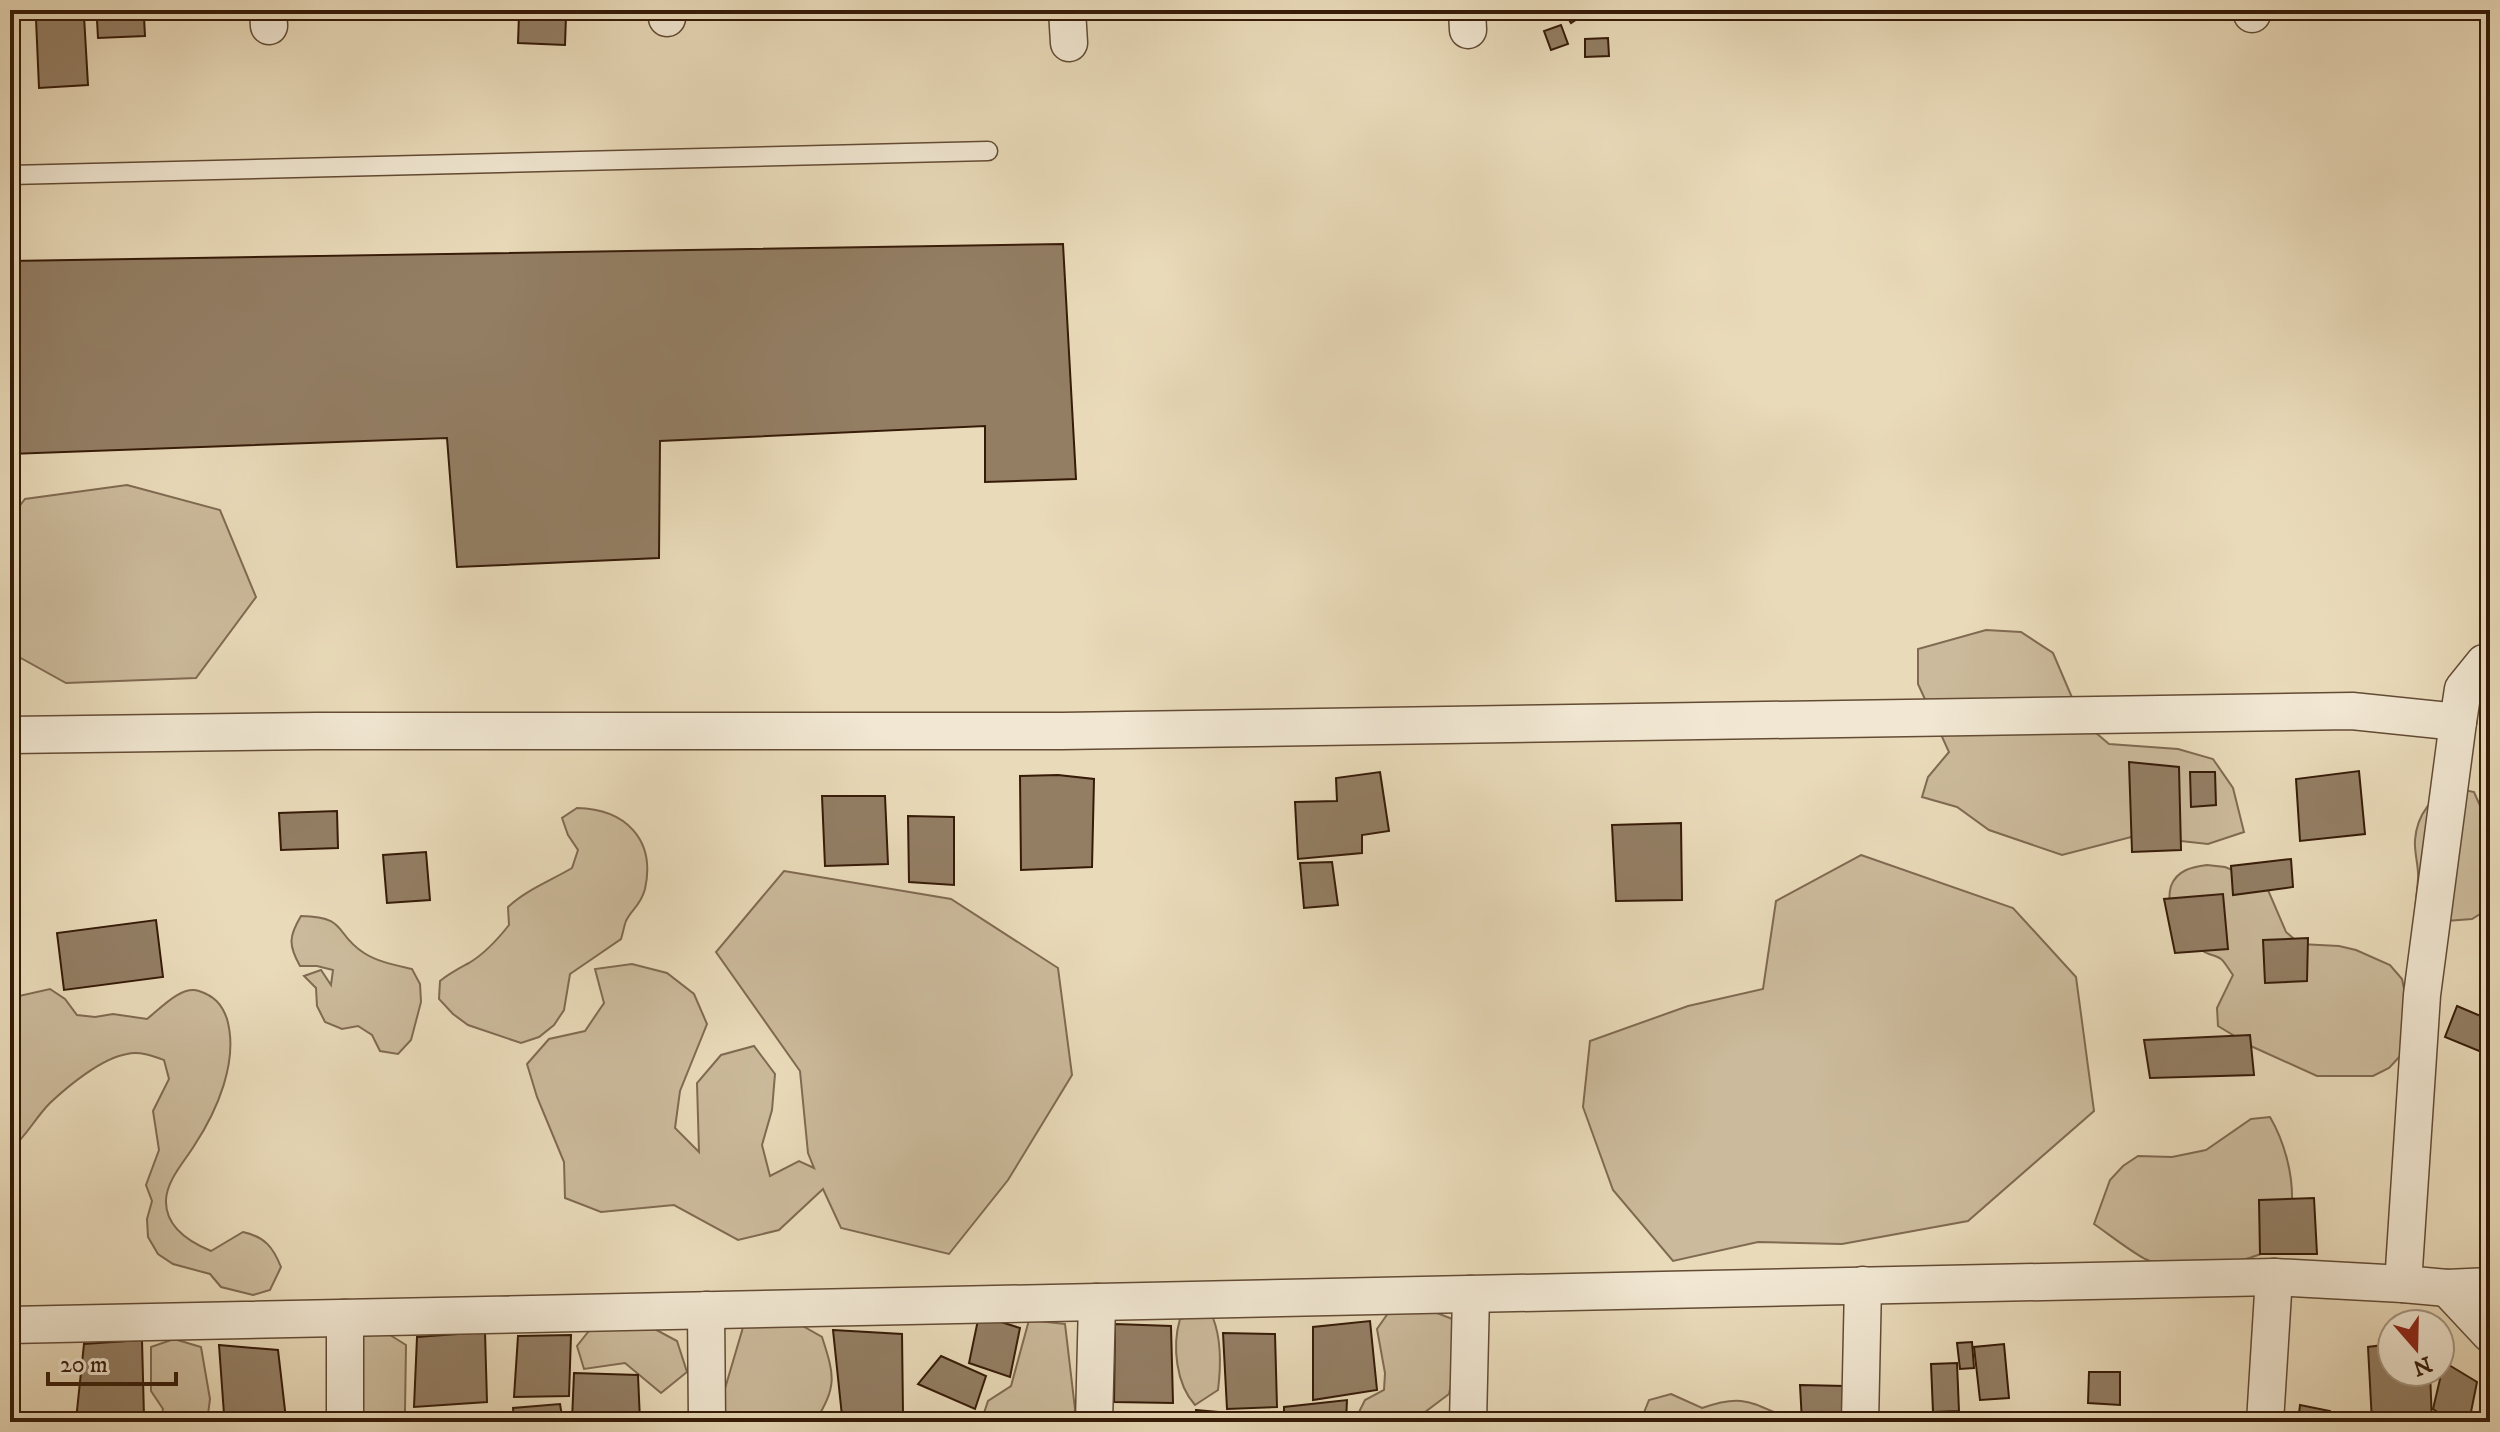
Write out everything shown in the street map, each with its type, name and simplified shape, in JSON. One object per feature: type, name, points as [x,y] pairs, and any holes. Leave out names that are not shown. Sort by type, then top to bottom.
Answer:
[{"type":"street","points":[[2403,1284],[2422,995],[2458,722],[2463,689],[2484,663],[2490,662]]},
{"type":"street","points":[[10,735],[317,731],[1125,730],[2352,711],[2458,722]]},
{"type":"street","points":[[2265,1422],[2274,1277]]},
{"type":"street","points":[[10,1325],[2274,1277],[2447,1288],[2490,1286]]},
{"type":"street","points":[[1860,1422],[1863,1285]]},
{"type":"street","points":[[2447,1288],[2490,1334]]},
{"type":"street","points":[[1468,1422],[1471,1294]]},
{"type":"street","points":[[1094,1422],[1097,1302]]},
{"type":"street","points":[[706,1310],[707,1422]]},
{"type":"street","points":[[345,1318],[345,1422]]},
{"type":"lane","points":[[10,175],[988,151]]},
{"type":"shaded area","points":[[127,485],[220,510],[256,597],[196,678],[66,683],[10,652],[10,518],[25,499]]},
{"type":"shaded area","points":[[1986,630],[2021,632],[2053,653],[2082,721],[2109,744],[2178,749],[2213,759],[2233,788],[2244,832],[2208,844],[2135,836],[2062,855],[1989,830],[1957,807],[1922,797],[1928,777],[1949,752],[1918,684],[1918,649]]},
{"type":"shaded area","points":[[2455,788],[2474,792],[2490,828],[2490,908],[2472,919],[2433,922],[2417,930],[2416,831],[2422,814],[2433,800]]},
{"type":"shaded area","points":[[577,808],[609,814],[633,830],[646,855],[645,889],[641,900],[626,921],[621,939],[570,974],[564,1010],[554,1025],[539,1037],[521,1043],[468,1025],[439,999],[440,981],[475,959],[495,941],[509,925],[508,907],[515,901],[572,868],[578,850],[562,818]]},
{"type":"shaded area","points":[[1861,855],[2013,908],[2076,977],[2094,1111],[1968,1221],[1842,1244],[1758,1242],[1673,1261],[1613,1190],[1583,1107],[1590,1041],[1688,1006],[1763,989],[1776,901]]},
{"type":"shaded area","points":[[2207,865],[2225,867],[2265,883],[2286,932],[2300,944],[2339,946],[2390,965],[2402,979],[2406,998],[2403,1053],[2389,1068],[2373,1076],[2317,1076],[2253,1047],[2218,1026],[2217,1008],[2233,975],[2221,959],[2205,952],[2189,939],[2177,923],[2170,904],[2171,886],[2181,873]]},
{"type":"shaded area","points":[[784,871],[951,899],[1058,968],[1072,1075],[1008,1180],[949,1254],[841,1228],[823,1189],[779,1230],[738,1240],[674,1205],[601,1212],[565,1198],[564,1162],[527,1064],[549,1039],[585,1031],[604,1003],[595,969],[632,964],[667,973],[694,994],[707,1024],[680,1091],[675,1128],[699,1152],[697,1083],[721,1055],[754,1046],[775,1074],[772,1110],[762,1145],[770,1176],[799,1161],[814,1168],[808,1153],[800,1071],[716,952]]},
{"type":"shaded area","points":[[301,916],[327,919],[364,953],[412,969],[420,984],[421,1002],[411,1040],[398,1054],[380,1051],[372,1035],[358,1026],[342,1029],[325,1022],[317,1006],[316,988],[304,976],[321,970],[331,985],[333,970],[300,966],[293,952],[292,941]]},
{"type":"shaded area","points":[[50,989],[65,999],[77,1015],[95,1017],[113,1014],[147,1019],[171,999],[192,990],[209,995],[220,1005],[230,1035],[224,1085],[203,1132],[169,1185],[167,1210],[180,1232],[211,1251],[243,1232],[263,1240],[281,1267],[270,1290],[253,1295],[221,1287],[210,1274],[173,1264],[158,1254],[148,1237],[147,1219],[152,1201],[146,1185],[159,1150],[153,1111],[169,1079],[164,1060],[132,1053],[96,1067],[50,1103],[10,1150],[10,998]]},
{"type":"shaded area","points":[[2270,1117],[2283,1147],[2291,1180],[2292,1207],[2282,1245],[2214,1266],[2177,1267],[2145,1259],[2094,1224],[2110,1180],[2138,1156],[2172,1157],[2206,1150],[2251,1119]]},
{"type":"shaded area","points":[[1406,1301],[1455,1320],[1456,1363],[1449,1394],[1425,1412],[1394,1422],[1354,1422],[1365,1400],[1384,1390],[1385,1373],[1377,1329],[1391,1309]]},
{"type":"shaded area","points":[[1197,1315],[1213,1318],[1220,1363],[1218,1390],[1195,1405],[1180,1376],[1176,1341],[1180,1319]]},
{"type":"shaded area","points":[[1029,1320],[1065,1324],[1074,1422],[981,1422],[988,1401],[1011,1386]]},
{"type":"shaded area","points":[[794,1321],[822,1337],[829,1362],[830,1390],[815,1422],[723,1422],[721,1402],[744,1324]]},
{"type":"shaded area","points":[[374,1325],[406,1345],[405,1412],[410,1422],[360,1422],[352,1327]]},
{"type":"shaded area","points":[[592,1327],[651,1327],[677,1341],[687,1372],[661,1393],[625,1363],[584,1369],[577,1346]]},
{"type":"shaded area","points":[[174,1339],[201,1347],[210,1399],[207,1422],[160,1422],[163,1409],[151,1391],[151,1347]]},
{"type":"shaded area","points":[[1671,1394],[1702,1408],[1728,1401],[1747,1402],[1793,1422],[1644,1422],[1643,1415],[1649,1400]]},
{"type":"building","points":[[1563,10],[1584,10],[1586,13],[1571,23]]},
{"type":"building","points":[[519,14],[566,16],[565,45],[518,43]]},
{"type":"building","points":[[84,16],[88,85],[39,88],[36,19]]},
{"type":"building","points":[[144,17],[145,36],[98,38],[97,20]]},
{"type":"building","points":[[1561,25],[1568,44],[1551,50],[1544,31]]},
{"type":"building","points":[[1608,38],[1609,56],[1585,57],[1585,39]]},
{"type":"building","points":[[1063,244],[1076,479],[985,482],[985,426],[660,441],[659,558],[457,567],[447,438],[10,454],[10,261]]},
{"type":"building","points":[[2129,762],[2179,767],[2181,850],[2132,852]]},
{"type":"building","points":[[2359,771],[2365,834],[2300,841],[2296,779]]},
{"type":"building","points":[[1380,772],[1389,831],[1362,835],[1362,853],[1298,859],[1295,802],[1337,801],[1336,778]]},
{"type":"building","points":[[2190,772],[2215,772],[2216,805],[2191,807]]},
{"type":"building","points":[[1058,775],[1094,779],[1092,867],[1021,870],[1020,776]]},
{"type":"building","points":[[2490,789],[2490,810],[2481,804]]},
{"type":"building","points":[[822,796],[885,796],[888,864],[825,866]]},
{"type":"building","points":[[337,811],[338,848],[281,850],[279,813]]},
{"type":"building","points":[[908,816],[954,817],[954,885],[909,882]]},
{"type":"building","points":[[1681,823],[1682,900],[1616,901],[1612,825]]},
{"type":"building","points":[[426,852],[430,900],[387,903],[383,855]]},
{"type":"building","points":[[2291,859],[2293,887],[2233,895],[2231,866]]},
{"type":"building","points":[[1332,862],[1338,905],[1304,908],[1300,863]]},
{"type":"building","points":[[2223,894],[2228,949],[2175,953],[2164,899]]},
{"type":"building","points":[[156,920],[163,977],[64,990],[57,933]]},
{"type":"building","points":[[2308,938],[2307,981],[2265,983],[2263,940]]},
{"type":"building","points":[[2457,1006],[2490,1020],[2490,1040],[2484,1053],[2445,1037]]},
{"type":"building","points":[[2250,1035],[2254,1075],[2150,1078],[2144,1040]]},
{"type":"building","points":[[2314,1198],[2317,1254],[2260,1254],[2259,1200]]},
{"type":"building","points":[[979,1315],[1020,1328],[1010,1377],[969,1363]]},
{"type":"building","points":[[1370,1321],[1377,1390],[1313,1400],[1313,1327]]},
{"type":"building","points":[[1115,1324],[1171,1326],[1173,1403],[1114,1402]]},
{"type":"building","points":[[833,1330],[902,1334],[903,1413],[842,1416]]},
{"type":"building","points":[[485,1332],[487,1402],[414,1407],[417,1337]]},
{"type":"building","points":[[1223,1333],[1275,1334],[1277,1407],[1227,1409]]},
{"type":"building","points":[[571,1335],[569,1396],[514,1397],[518,1336]]},
{"type":"building","points":[[142,1340],[144,1417],[76,1420],[84,1344]]},
{"type":"building","points":[[1972,1342],[1974,1368],[1960,1369],[1957,1343]]},
{"type":"building","points":[[2004,1344],[2009,1398],[1980,1400],[1974,1347]]},
{"type":"building","points":[[219,1345],[278,1350],[286,1419],[224,1414]]},
{"type":"building","points":[[2376,1346],[2376,1388],[2431,1388],[2432,1422],[2372,1422],[2368,1347]]},
{"type":"building","points":[[941,1356],[986,1376],[975,1409],[918,1384]]},
{"type":"building","points":[[1957,1363],[1959,1411],[1933,1412],[1931,1364]]},
{"type":"building","points":[[2456,1369],[2477,1382],[2469,1422],[2453,1422],[2433,1409],[2438,1388],[2456,1388]]},
{"type":"building","points":[[2089,1372],[2120,1372],[2120,1405],[2088,1403]]},
{"type":"building","points":[[574,1373],[638,1375],[640,1421],[572,1420]]},
{"type":"building","points":[[1800,1385],[1845,1386],[1846,1422],[1802,1422]]},
{"type":"building","points":[[1347,1400],[1346,1422],[1284,1422],[1284,1407]]},
{"type":"building","points":[[560,1404],[563,1422],[514,1422],[513,1408]]},
{"type":"building","points":[[2300,1405],[2330,1411],[2330,1422],[2298,1422]]},
{"type":"building","points":[[1196,1410],[1252,1415],[1251,1422],[1195,1422]]},
{"type":"building","points":[[2096,1413],[2141,1414],[2140,1422],[2096,1422]]},
{"type":"building","points":[[2046,1416],[2069,1418],[2069,1422],[2045,1422]]},
{"type":"building","points":[[431,1420],[485,1422],[431,1422]]}]
